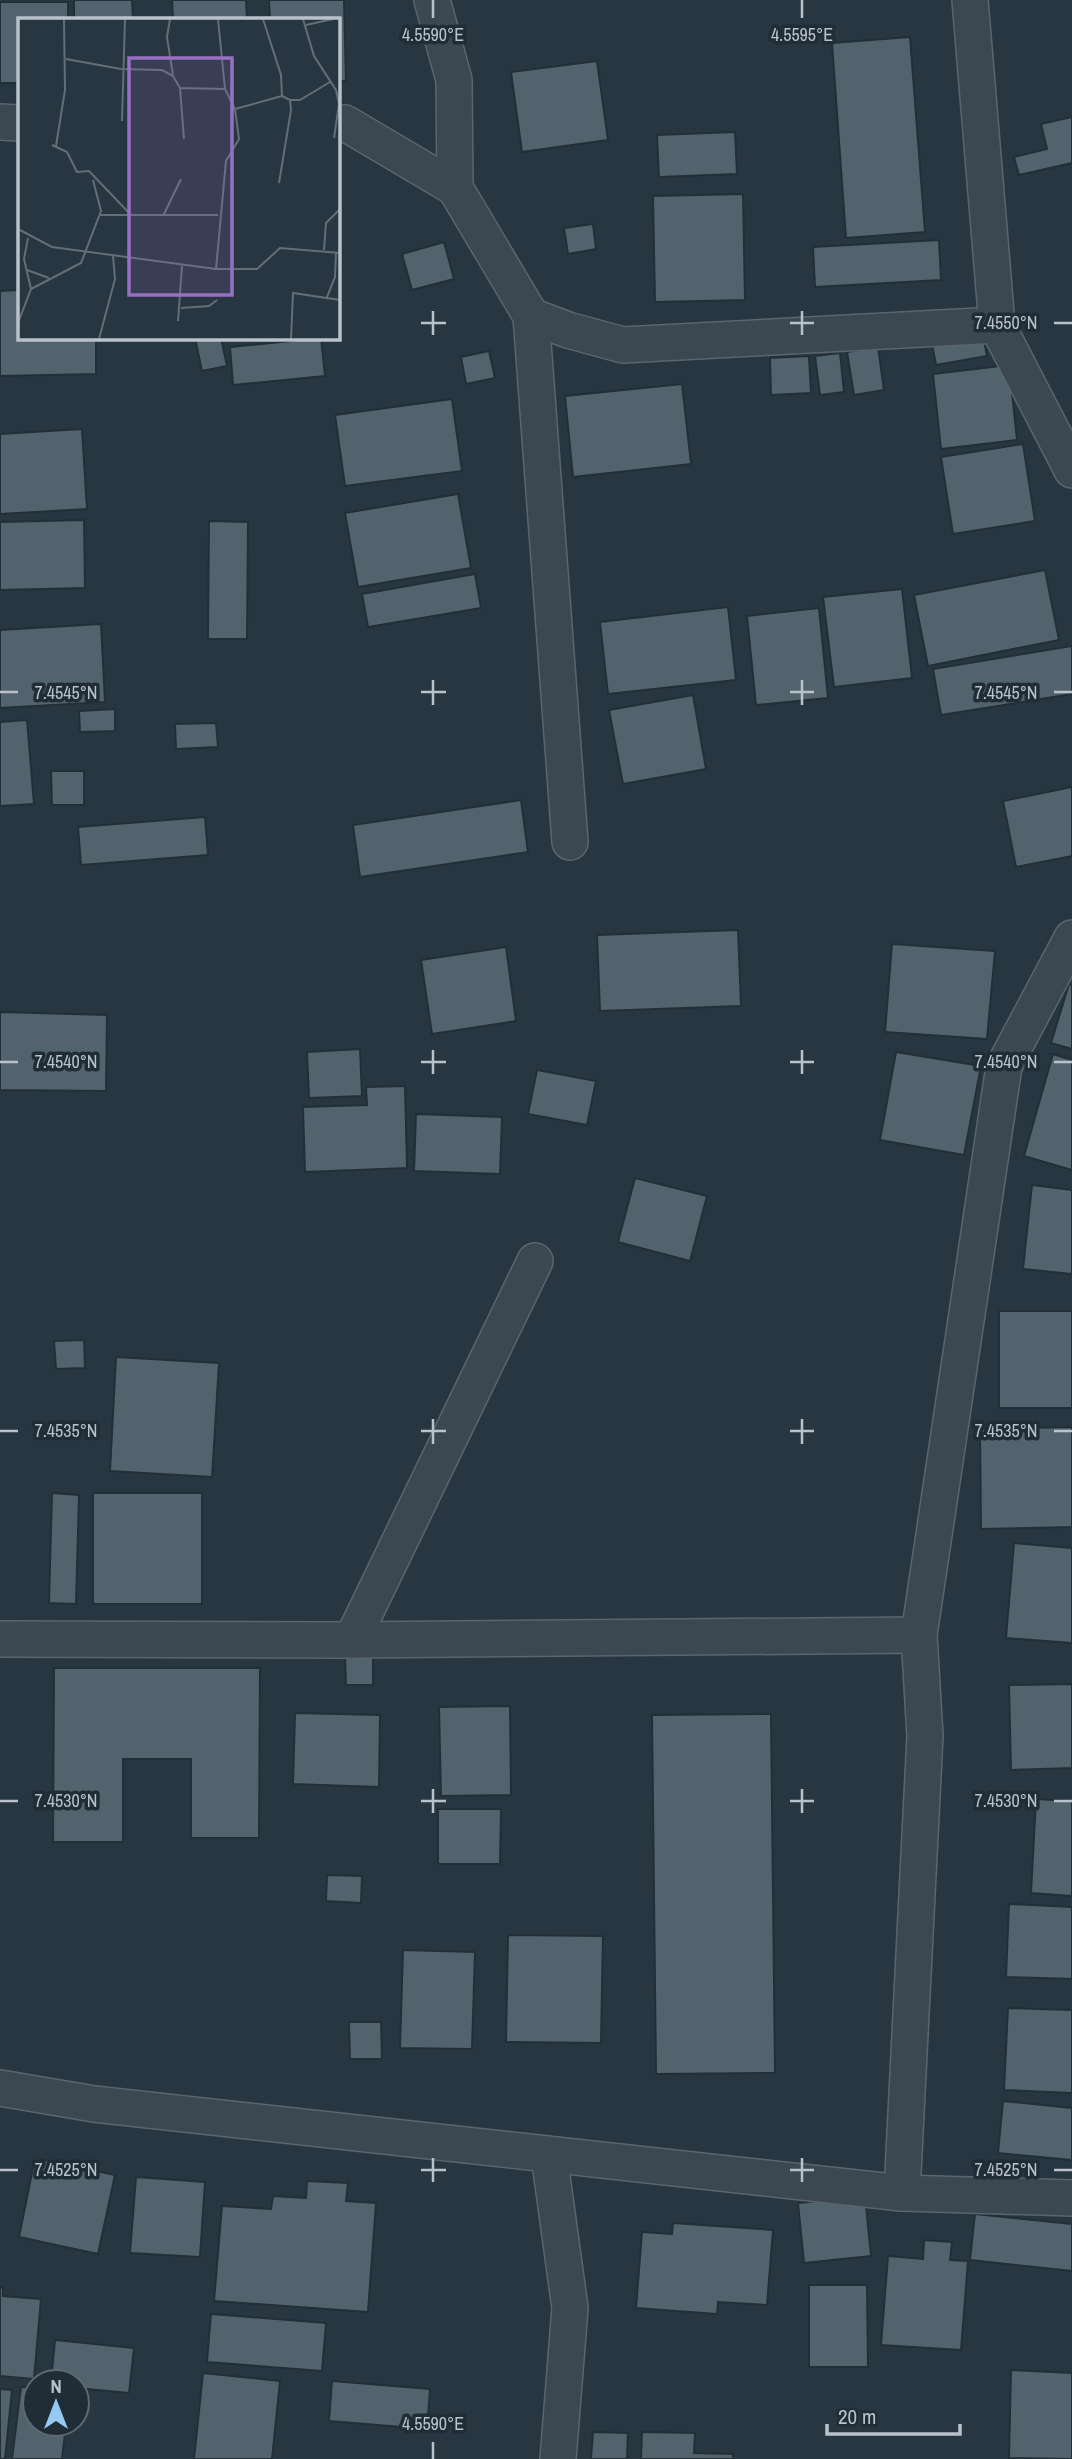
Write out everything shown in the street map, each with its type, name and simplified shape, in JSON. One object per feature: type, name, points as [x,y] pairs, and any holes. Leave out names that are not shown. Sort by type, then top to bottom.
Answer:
[{"type":"street","points":[[432,0],[454,80],[455,188]]},
{"type":"street","points":[[970,0],[997,325],[1072,470]]},
{"type":"street","points":[[0,122],[18,123]]},
{"type":"street","points":[[340,124],[345,124],[455,188],[531,316],[570,842]]},
{"type":"street","points":[[531,316],[568,330],[623,345],[997,325]]},
{"type":"street","points":[[902,2193],[925,1736],[919,1634],[1004,1066],[1072,938]]},
{"type":"street","points":[[352,1640],[535,1261]]},
{"type":"street","points":[[7,1631],[352,1640],[919,1634]]},
{"type":"street","points":[[0,2088],[94,2104],[902,2193],[1072,2198]]},
{"type":"street","points":[[549,2155],[570,2308],[558,2459]]},
{"type":"building","points":[[74,0],[132,0],[133,18],[74,18]]},
{"type":"building","points":[[172,0],[246,0],[247,18],[173,18]]},
{"type":"building","points":[[269,0],[344,0],[346,81],[340,81],[340,18],[270,18]]},
{"type":"building","points":[[0,2],[68,2],[68,18],[18,18],[18,83],[0,83]]},
{"type":"building","points":[[910,37],[925,232],[846,238],[832,43]]},
{"type":"building","points":[[597,61],[608,140],[522,152],[511,72]]},
{"type":"building","points":[[1072,117],[1072,163],[1019,175],[1014,157],[1047,149],[1041,124]]},
{"type":"building","points":[[735,132],[737,174],[659,177],[657,135]]},
{"type":"building","points":[[743,194],[745,300],[655,302],[653,196]]},
{"type":"building","points":[[593,224],[596,249],[568,254],[564,228]]},
{"type":"building","points":[[939,240],[941,280],[815,287],[813,247]]},
{"type":"building","points":[[444,242],[454,279],[412,290],[402,254]]},
{"type":"building","points":[[18,290],[18,340],[96,340],[96,374],[0,376],[0,291]]},
{"type":"building","points":[[982,330],[987,356],[936,365],[931,339]]},
{"type":"building","points":[[195,340],[221,340],[227,366],[202,371]]},
{"type":"building","points":[[321,340],[325,376],[233,385],[230,347]]},
{"type":"building","points":[[878,347],[884,390],[854,395],[847,352]]},
{"type":"building","points":[[489,351],[495,378],[466,384],[461,357]]},
{"type":"building","points":[[840,353],[844,392],[820,395],[815,356]]},
{"type":"building","points":[[809,356],[811,393],[771,395],[770,358]]},
{"type":"building","points":[[1009,365],[1017,440],[941,449],[933,374]]},
{"type":"building","points":[[682,384],[691,464],[573,477],[565,396]]},
{"type":"building","points":[[452,399],[462,471],[345,486],[335,415]]},
{"type":"building","points":[[82,429],[87,509],[0,514],[0,434]]},
{"type":"building","points":[[1023,444],[1035,521],[953,534],[941,457]]},
{"type":"building","points":[[458,494],[471,568],[358,587],[345,513]]},
{"type":"building","points":[[84,520],[85,588],[0,590],[0,522]]},
{"type":"building","points":[[209,521],[248,522],[247,639],[208,639]]},
{"type":"building","points":[[1045,570],[1059,640],[928,666],[914,595]]},
{"type":"building","points":[[475,574],[481,608],[368,627],[362,594]]},
{"type":"building","points":[[902,589],[912,678],[834,687],[823,597]]},
{"type":"building","points":[[728,607],[736,680],[608,694],[600,622]]},
{"type":"building","points":[[819,608],[828,698],[756,705],[747,616]]},
{"type":"building","points":[[101,624],[105,702],[0,708],[0,630]]},
{"type":"building","points":[[1072,646],[1072,694],[941,715],[933,669]]},
{"type":"building","points":[[693,695],[706,769],[623,784],[609,710]]},
{"type":"building","points":[[115,709],[115,731],[80,732],[79,711]]},
{"type":"building","points":[[27,720],[34,804],[0,806],[0,722]]},
{"type":"building","points":[[216,723],[218,747],[176,749],[175,724]]},
{"type":"building","points":[[51,771],[84,771],[84,805],[52,805]]},
{"type":"building","points":[[1072,787],[1072,856],[1016,867],[1003,801]]},
{"type":"building","points":[[521,800],[528,852],[360,877],[353,825]]},
{"type":"building","points":[[205,817],[208,855],[81,865],[78,827]]},
{"type":"building","points":[[738,930],[741,1006],[600,1011],[597,935]]},
{"type":"building","points":[[892,944],[995,951],[987,1039],[885,1032]]},
{"type":"building","points":[[506,947],[516,1021],[432,1034],[421,960]]},
{"type":"building","points":[[1069,984],[1072,985],[1072,1049],[1051,1043]]},
{"type":"building","points":[[0,1012],[107,1015],[106,1091],[0,1090]]},
{"type":"building","points":[[360,1049],[362,1096],[309,1098],[307,1052]]},
{"type":"building","points":[[896,1052],[981,1066],[964,1155],[880,1140]]},
{"type":"building","points":[[1053,1054],[1072,1060],[1072,1170],[1024,1156]]},
{"type":"building","points":[[537,1070],[596,1081],[587,1125],[528,1114]]},
{"type":"building","points":[[405,1086],[407,1168],[305,1172],[303,1107],[367,1105],[366,1087]]},
{"type":"building","points":[[416,1114],[502,1117],[500,1174],[414,1171]]},
{"type":"building","points":[[635,1178],[707,1196],[690,1261],[618,1242]]},
{"type":"building","points":[[1032,1185],[1072,1190],[1072,1274],[1023,1269]]},
{"type":"building","points":[[999,1311],[1072,1311],[1072,1408],[999,1408]]},
{"type":"building","points":[[84,1340],[85,1368],[56,1369],[54,1341]]},
{"type":"building","points":[[116,1357],[219,1363],[212,1477],[110,1471]]},
{"type":"building","points":[[1072,1427],[1072,1527],[981,1529],[980,1429]]},
{"type":"building","points":[[52,1493],[79,1495],[76,1604],[49,1603]]},
{"type":"building","points":[[93,1493],[202,1493],[202,1604],[93,1604]]},
{"type":"building","points":[[1014,1543],[1072,1548],[1072,1643],[1006,1638]]},
{"type":"building","points":[[373,1654],[373,1685],[346,1685],[345,1655]]},
{"type":"building","points":[[54,1668],[260,1668],[259,1838],[191,1838],[191,1759],[123,1759],[123,1842],[53,1842]]},
{"type":"building","points":[[1072,1684],[1072,1768],[1011,1770],[1009,1685]]},
{"type":"building","points":[[510,1706],[511,1795],[441,1796],[439,1707]]},
{"type":"building","points":[[295,1713],[380,1715],[379,1787],[293,1784]]},
{"type":"building","points":[[771,1714],[775,2073],[656,2074],[652,1715]]},
{"type":"building","points":[[1036,1799],[1072,1801],[1072,1896],[1031,1893]]},
{"type":"building","points":[[438,1809],[501,1809],[500,1864],[438,1864]]},
{"type":"building","points":[[327,1875],[362,1876],[361,1903],[326,1901]]},
{"type":"building","points":[[1009,1904],[1072,1907],[1072,1979],[1006,1977]]},
{"type":"building","points":[[508,1935],[603,1936],[601,2043],[506,2042]]},
{"type":"building","points":[[403,1950],[475,1952],[472,2049],[400,2048]]},
{"type":"building","points":[[1008,2008],[1072,2010],[1072,2093],[1004,2090]]},
{"type":"building","points":[[349,2022],[381,2022],[382,2059],[350,2059]]},
{"type":"building","points":[[1003,2101],[1072,2108],[1072,2160],[998,2153]]},
{"type":"building","points":[[35,2158],[115,2175],[98,2254],[19,2237]]},
{"type":"building","points":[[136,2177],[205,2182],[200,2257],[130,2253]]},
{"type":"building","points":[[307,2181],[348,2183],[346,2201],[376,2203],[368,2312],[214,2301],[222,2206],[271,2209],[273,2196],[306,2198]]},
{"type":"building","points":[[865,2196],[871,2256],[804,2263],[798,2203]]},
{"type":"building","points":[[975,2214],[1072,2224],[1072,2271],[970,2260]]},
{"type":"building","points":[[673,2223],[773,2230],[767,2305],[718,2302],[717,2314],[636,2308],[642,2232],[672,2234]]},
{"type":"building","points":[[924,2240],[952,2242],[950,2260],[968,2261],[961,2350],[881,2345],[888,2256],[923,2259]]},
{"type":"building","points":[[809,2285],[867,2285],[868,2367],[809,2367]]},
{"type":"building","points":[[0,2287],[3,2288],[3,2296],[41,2299],[35,2368],[21,2368],[21,2378],[0,2376]]},
{"type":"building","points":[[211,2314],[326,2323],[322,2371],[207,2362]]},
{"type":"building","points":[[55,2340],[134,2348],[129,2393],[91,2389],[91,2368],[52,2368]]},
{"type":"building","points":[[1011,2370],[1072,2373],[1072,2459],[1009,2458]]},
{"type":"building","points":[[203,2373],[280,2381],[272,2459],[194,2459]]},
{"type":"building","points":[[332,2381],[430,2389],[427,2429],[329,2421]]},
{"type":"building","points":[[21,2387],[21,2438],[64,2438],[62,2459],[12,2459]]},
{"type":"building","points":[[0,2389],[12,2390],[5,2459],[0,2459]]},
{"type":"building","points":[[593,2432],[628,2433],[627,2459],[591,2459]]},
{"type":"building","points":[[642,2432],[695,2433],[694,2453],[733,2454],[733,2459],[641,2459]]}]
